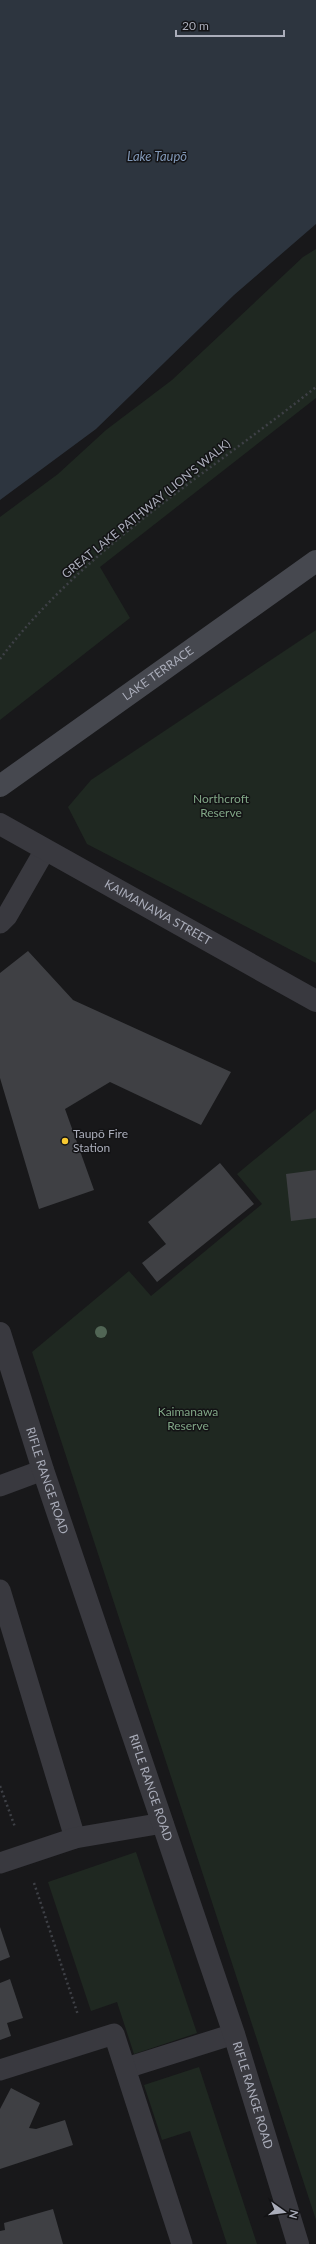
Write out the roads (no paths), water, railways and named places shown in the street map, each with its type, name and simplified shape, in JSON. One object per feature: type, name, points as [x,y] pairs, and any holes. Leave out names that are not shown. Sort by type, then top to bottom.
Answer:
[{"type":"main road","name":"LAKE TERRACE","points":[[0,786],[316,561]]},
{"type":"street","name":"KAIMANAWA STREET","points":[[0,824],[316,1001]]},
{"type":"street","name":"RIFLE RANGE ROAD","points":[[0,1333],[43,1470],[234,2034],[298,2244]]},
{"type":"lane","points":[[0,923],[7,916],[45,850]]},
{"type":"lane","points":[[0,1486],[43,1470]]},
{"type":"lane","points":[[0,1590],[6,1631],[75,1838]]},
{"type":"lane","points":[[0,1863],[75,1838],[163,1822]]},
{"type":"lane","points":[[0,2070],[114,2034],[182,2244]]},
{"type":"lane","points":[[126,2068],[234,2034]]},
{"type":"water","name":"Lake Taupō","points":[[0,0],[316,0],[316,224],[234,295],[96,429],[0,500]]},
{"type":"place","name":"Taupō Fire Station","points":[[65,1141]]},
{"type":"park label","name":"Northcroft Reserve","points":[[221,806]]},
{"type":"park label","name":"Kaimanawa Reserve","points":[[188,1419]]}]
